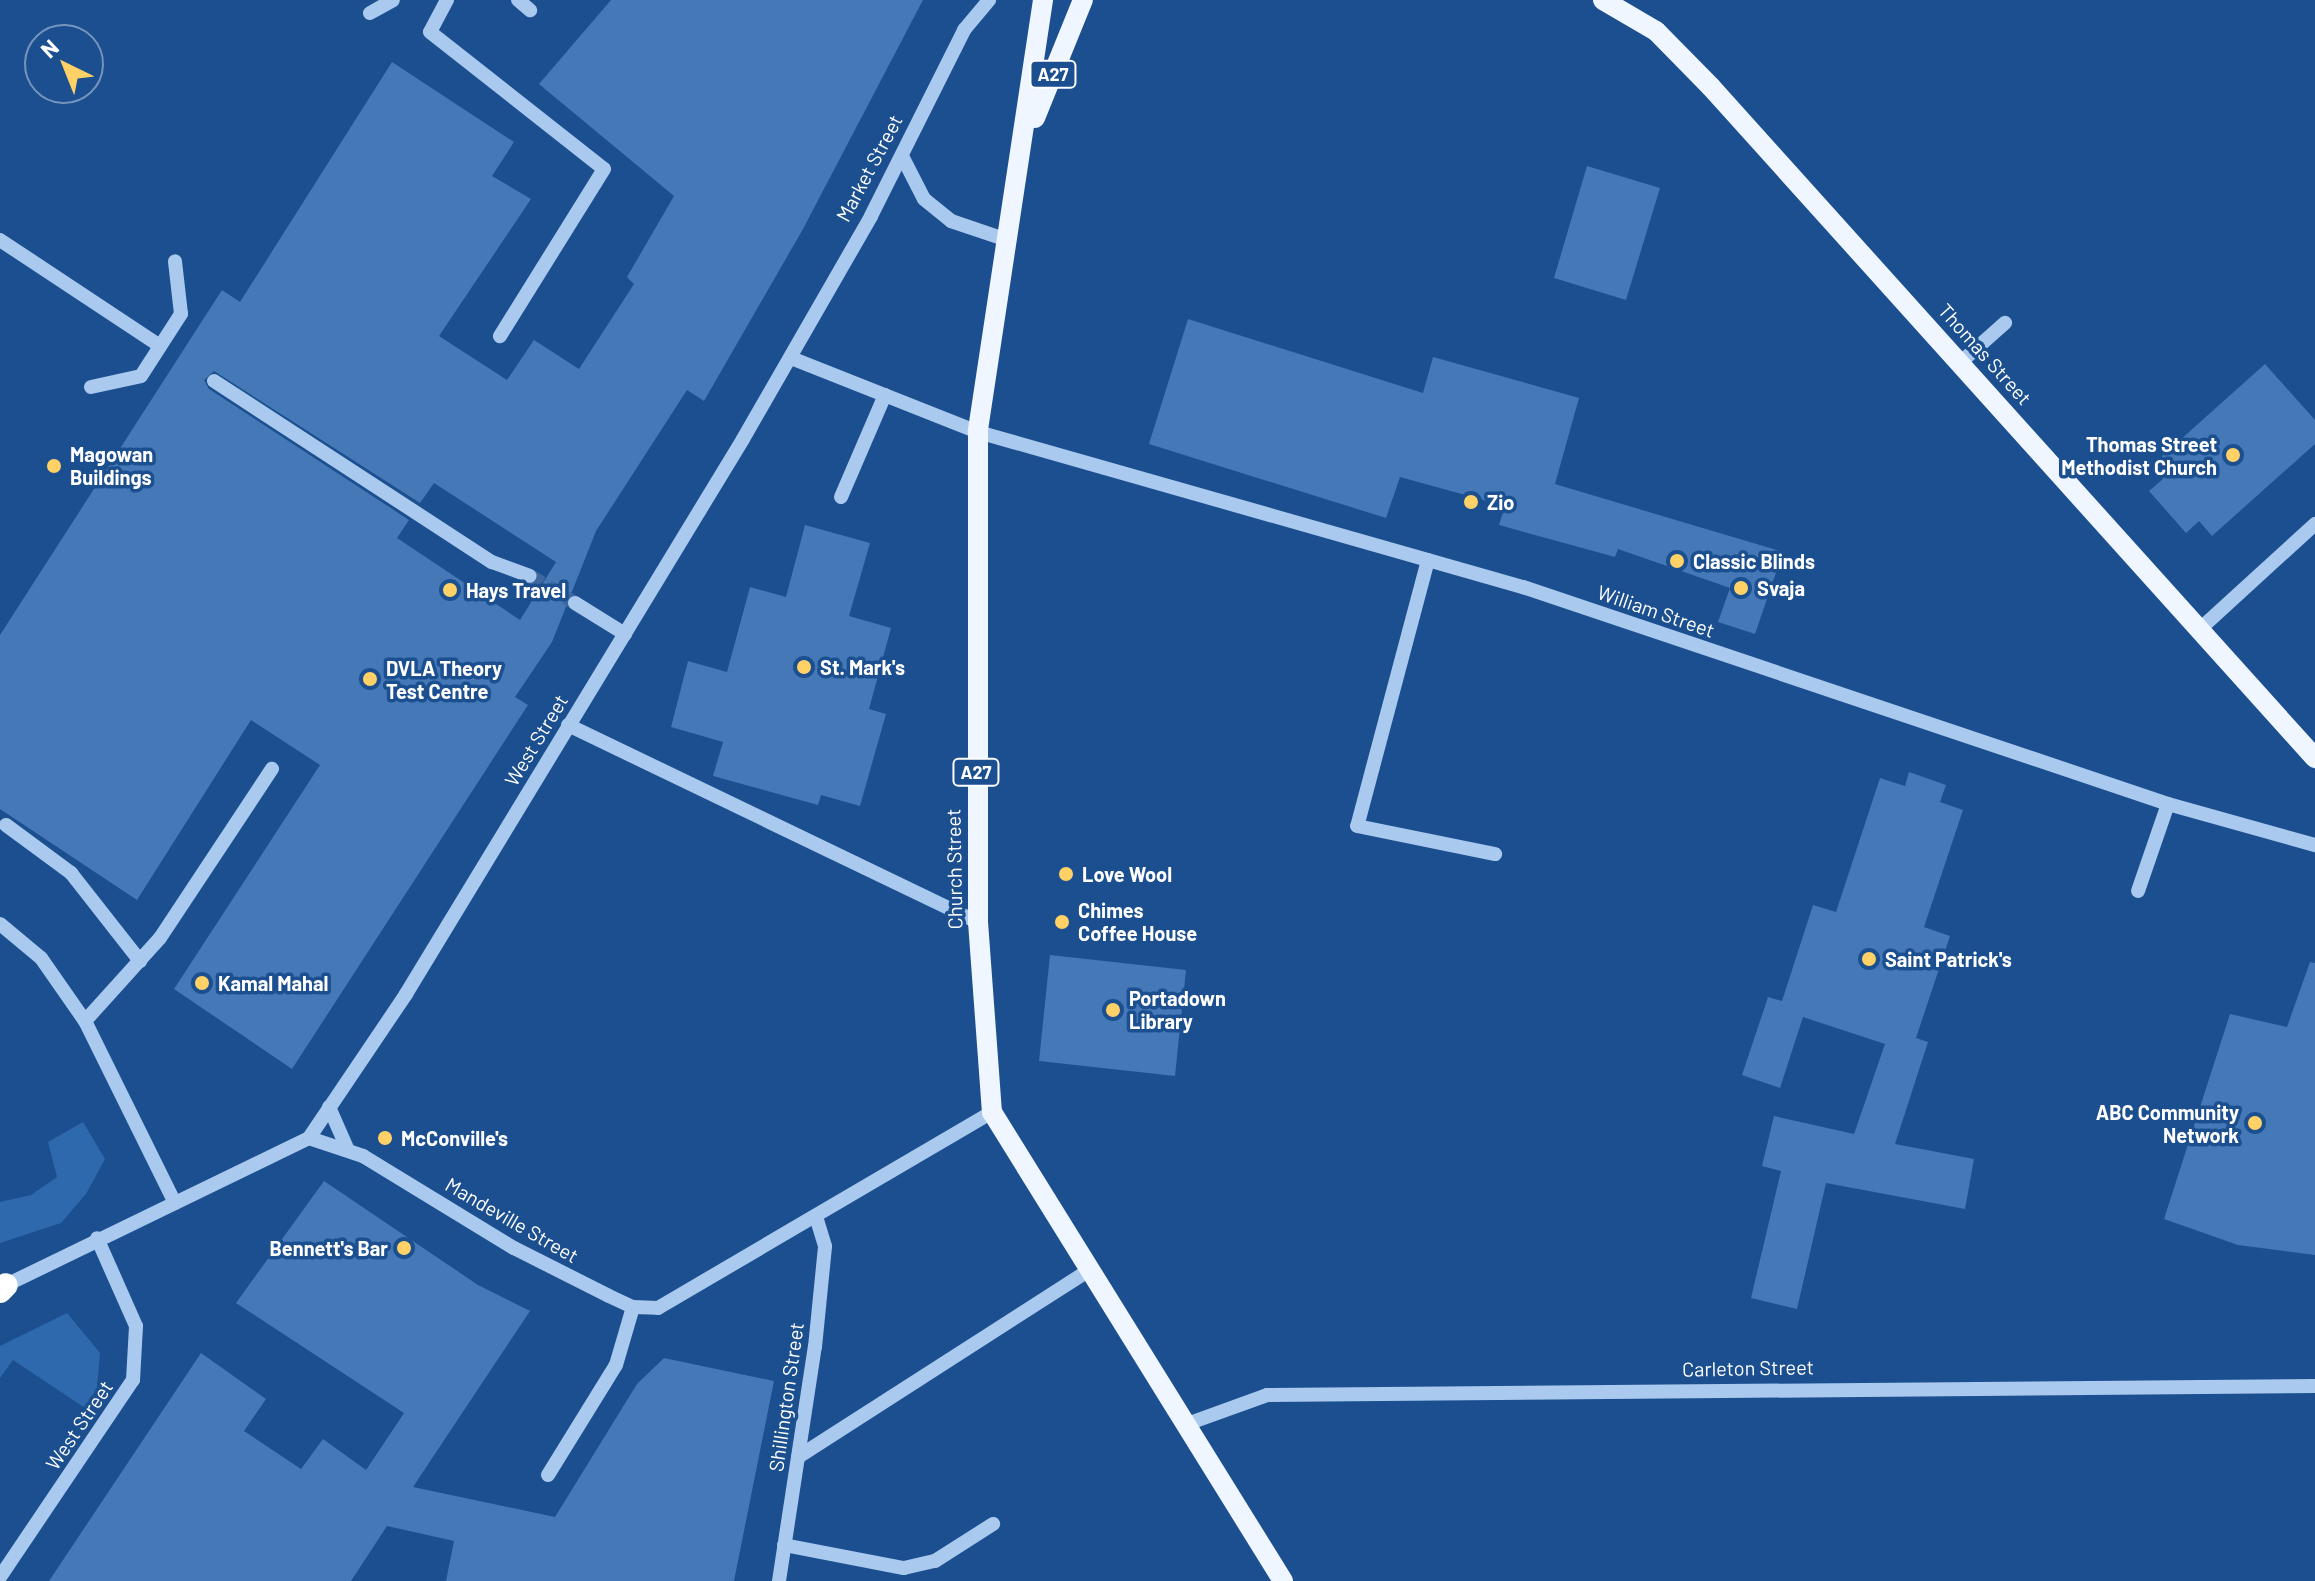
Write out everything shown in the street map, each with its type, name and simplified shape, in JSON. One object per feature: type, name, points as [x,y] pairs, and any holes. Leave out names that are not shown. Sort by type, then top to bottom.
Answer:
[{"type":"main road","name":"A27","points":[[978,432],[1043,0]]},
{"type":"main road","name":"A27","points":[[1022,148],[1083,0]]},
{"type":"main road","name":"Thomas Street","points":[[1603,0],[1656,31],[1961,362],[2315,758]]},
{"type":"main road","name":"Church Street","points":[[978,432],[978,922],[992,1112]]},
{"type":"main road","name":"A27","points":[[992,1112],[1283,1581]]},
{"type":"street","points":[[370,13],[393,0]]},
{"type":"street","points":[[447,0],[430,32],[604,169],[500,336]]},
{"type":"street","name":"Market Street","points":[[791,358],[902,156],[964,30],[989,0]]},
{"type":"street","points":[[902,156],[924,199],[951,221],[1007,240]]},
{"type":"street","points":[[0,240],[160,346]]},
{"type":"street","points":[[91,387],[141,376],[181,314],[175,261]]},
{"type":"street","points":[[1961,362],[2005,323]]},
{"type":"street","name":"William Street","points":[[791,358],[978,432],[1428,560],[2168,804],[2315,845]]},
{"type":"street","name":"West Street","points":[[309,1138],[406,994],[791,358]]},
{"type":"street","points":[[214,381],[492,562],[530,576]]},
{"type":"street","points":[[841,497],[885,395]]},
{"type":"street","points":[[2200,629],[2315,524]]},
{"type":"street","points":[[1428,560],[1357,826],[1495,854]]},
{"type":"street","points":[[575,603],[625,634]]},
{"type":"street","points":[[568,725],[978,922]]},
{"type":"street","points":[[85,1021],[140,961],[272,769]]},
{"type":"street","points":[[2138,891],[2168,804]]},
{"type":"street","points":[[6,825],[71,873],[140,961]]},
{"type":"street","points":[[0,924],[41,958],[85,1021],[175,1203]]},
{"type":"street","points":[[329,1107],[347,1148]]},
{"type":"street","points":[[548,1475],[616,1365],[633,1307],[658,1308],[684,1296],[992,1112]]},
{"type":"street","points":[[2,1288],[97,1238],[309,1138]]},
{"type":"street","name":"Mandeville Street","points":[[309,1138],[347,1148],[514,1248],[633,1307]]},
{"type":"street","name":"Shillington Street","points":[[779,1581],[825,1246],[817,1219]]},
{"type":"street","name":"West Street","points":[[0,1577],[133,1380],[136,1326],[97,1238]]},
{"type":"street","points":[[798,1457],[1091,1269]]},
{"type":"street","name":"Carleton Street","points":[[1187,1424],[1267,1395],[2315,1386]]},
{"type":"street","points":[[784,1545],[904,1568],[935,1561],[993,1524]]},
{"type":"shaded area","points":[[83,1122],[105,1159],[86,1194],[61,1223],[0,1243],[0,1202],[31,1195],[57,1177],[48,1142]]},
{"type":"shaded area","points":[[67,1313],[100,1353],[97,1388],[85,1408],[13,1360],[0,1378],[0,1346]]},
{"type":"building","points":[[611,0],[923,0],[803,229],[704,401],[687,390],[596,531],[552,642],[515,697],[528,705],[292,1069],[174,989],[320,765],[251,720],[137,900],[0,809],[0,635],[222,290],[240,302],[392,62],[514,142],[492,176],[531,199],[439,336],[507,380],[534,340],[579,369],[634,284],[627,277],[674,196],[539,84]],"holes":[[[214,371],[420,503],[434,483],[556,562],[520,620],[397,538],[409,520],[209,389],[204,380]]]},
{"type":"building","points":[[1587,166],[1660,188],[1626,300],[1554,278]]},
{"type":"building","points":[[1188,319],[1423,393],[1433,357],[1579,398],[1555,484],[1783,552],[1755,634],[1718,622],[1730,588],[1618,549],[1615,557],[1499,525],[1505,506],[1400,477],[1386,518],[1149,444]]},
{"type":"building","name":"Thomas Street Methodist Church","points":[[2265,364],[2315,420],[2315,444],[2212,536],[2199,521],[2186,533],[2149,491],[2163,479],[2151,466]]},
{"type":"building","name":"St. Mark's","points":[[805,525],[870,543],[849,616],[891,628],[869,709],[886,714],[860,806],[821,795],[818,805],[713,776],[723,742],[671,727],[688,661],[727,672],[750,587],[786,597]]},
{"type":"building","points":[[1909,772],[1946,785],[1940,802],[1963,810],[1924,927],[1950,936],[1916,1038],[1928,1042],[1895,1144],[1974,1159],[1965,1209],[1826,1183],[1797,1309],[1751,1298],[1781,1171],[1762,1166],[1774,1116],[1854,1134],[1885,1044],[1803,1017],[1780,1088],[1742,1075],[1768,997],[1782,1001],[1813,905],[1836,912],[1880,778],[1905,786]]},
{"type":"building","name":"Portadown Library","points":[[1050,955],[1186,970],[1175,1076],[1039,1061]]},
{"type":"building","name":"ABC Community Network","points":[[2310,962],[2315,963],[2315,1255],[2238,1245],[2164,1219],[2230,1014],[2287,1027]]},
{"type":"building","points":[[324,1181],[478,1285],[530,1311],[413,1487],[555,1517],[637,1384],[664,1358],[774,1381],[734,1581],[446,1581],[454,1541],[387,1526],[351,1581],[49,1581],[201,1353],[266,1399],[244,1431],[301,1469],[323,1439],[366,1470],[404,1413],[236,1303]]},
{"type":"tunnel","points":[[530,576],[575,603]]},
{"type":"place","name":"Thomas Street Methodist Church","points":[[2233,455]]},
{"type":"place","name":"Magowan Buildings","points":[[54,466]]},
{"type":"place","name":"Zio","points":[[1471,502]]},
{"type":"place","name":"Classic Blinds","points":[[1677,561]]},
{"type":"place","name":"Svaja","points":[[1741,588]]},
{"type":"place","name":"Hays Travel","points":[[450,590]]},
{"type":"place","name":"St. Mark's","points":[[804,667]]},
{"type":"place","name":"DVLA Theory Test Centre","points":[[370,679]]},
{"type":"place","name":"Love Wool","points":[[1066,874]]},
{"type":"place","name":"Chimes Coffee House","points":[[1062,922]]},
{"type":"place","name":"Saint Patrick's","points":[[1869,959]]},
{"type":"place","name":"Kamal Mahal","points":[[202,983]]},
{"type":"place","name":"Portadown Library","points":[[1113,1010]]},
{"type":"place","name":"ABC Community Network","points":[[2255,1123]]},
{"type":"place","name":"McConville's","points":[[385,1138]]},
{"type":"place","name":"Bennett's Bar","points":[[404,1248]]}]
